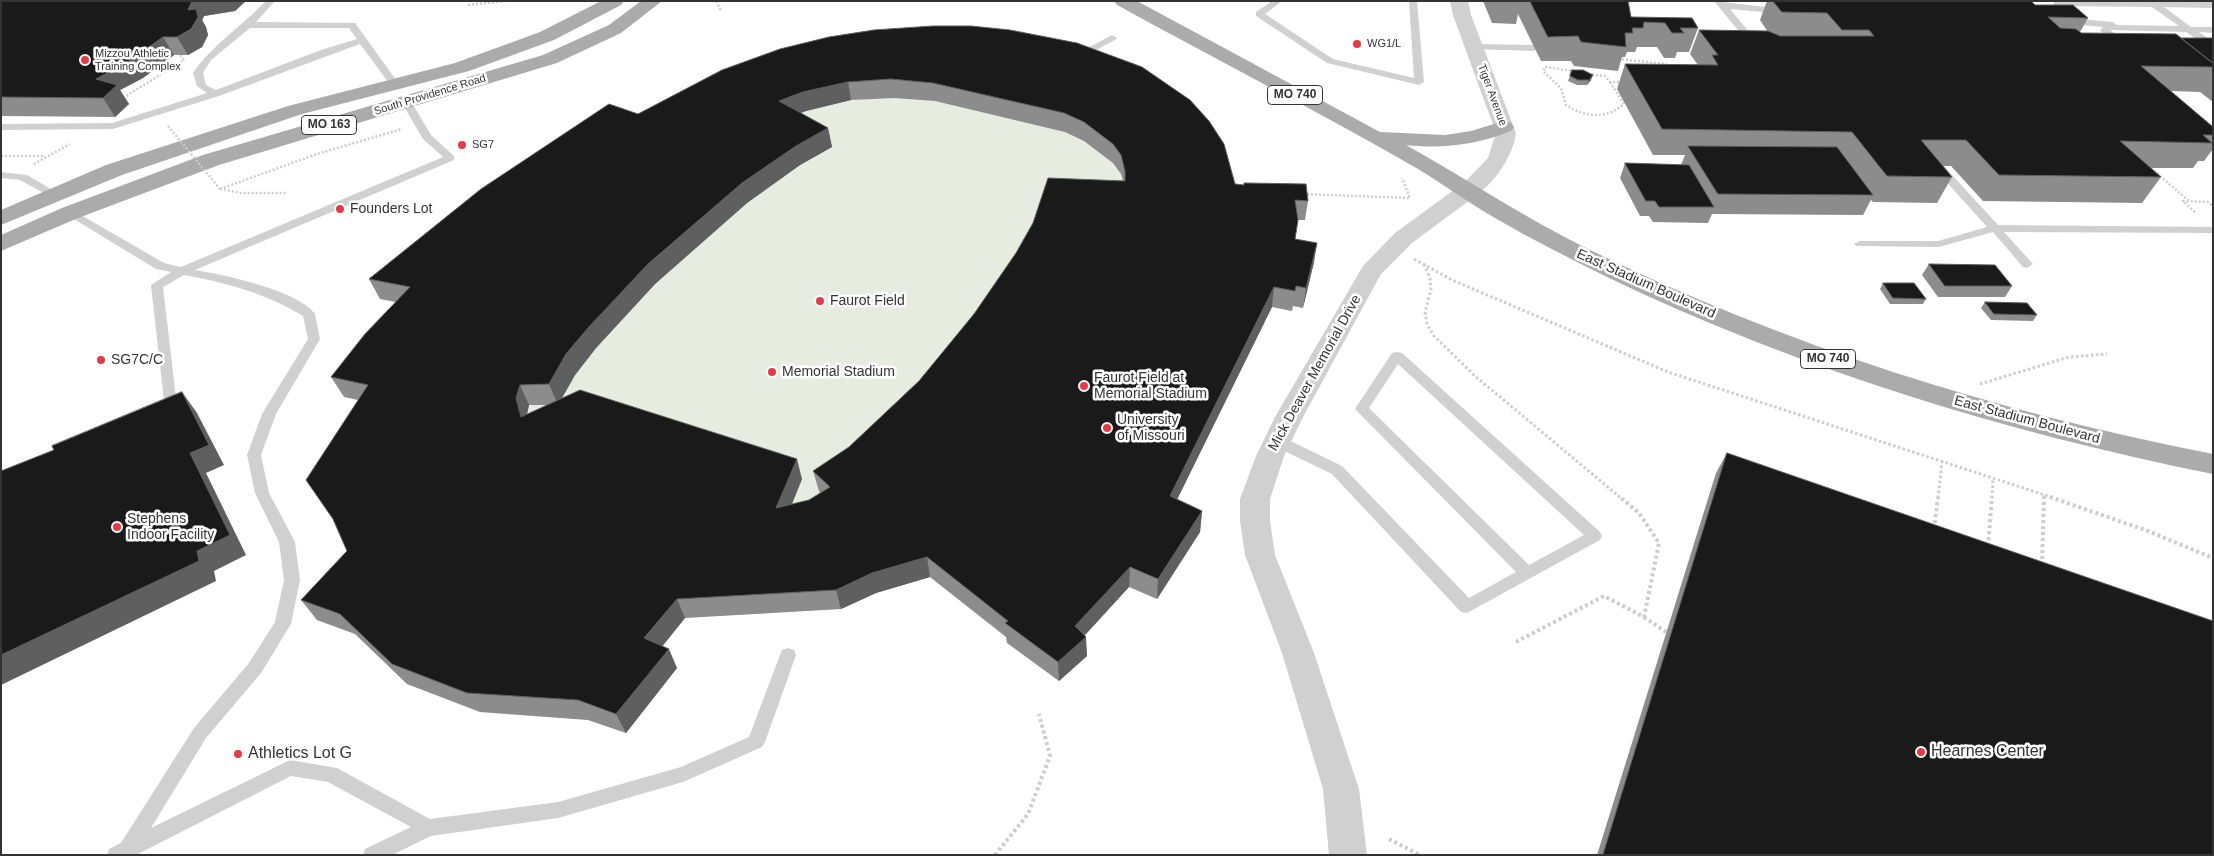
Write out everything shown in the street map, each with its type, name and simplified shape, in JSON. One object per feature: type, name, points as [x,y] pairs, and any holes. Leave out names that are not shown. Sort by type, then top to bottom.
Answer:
[{"type":"main road","name":"South Providence Road","points":[[1,218],[114,170],[295,110],[462,68],[547,36],[615,1]]},
{"type":"main road","name":"South Providence Road","points":[[1,244],[70,213],[211,160],[550,59],[614,29],[653,1]]},
{"type":"main road","name":"East Stadium Boulevard","points":[[1123,1],[1428,166],[1466,192],[1605,267],[1670,297],[1795,347],[1970,405],[2074,434],[2213,464]]},
{"type":"main road","points":[[211,160],[276,130],[368,100],[394,84]]},
{"type":"main road","points":[[1368,135],[1448,142],[1483,136],[1504,127]]},
{"type":"street","name":"Tiger Avenue","points":[[1442,2],[1460,8],[1506,133],[1505,149],[1498,161],[1466,192]]},
{"type":"street","name":"Mick Deaver Memorial Drive","points":[[1348,855],[1341,789],[1298,653],[1260,555],[1255,522],[1255,499],[1259,484],[1277,441],[1371,271],[1399,241],[1466,192]]},
{"type":"lane","points":[[215,94],[202,86],[198,73],[208,58],[248,25],[272,1]]},
{"type":"lane","points":[[1278,1],[1259,14],[1330,61],[1419,82],[1413,1]]},
{"type":"lane","points":[[2057,3],[2213,5]]},
{"type":"lane","points":[[1720,4],[1768,11],[1786,32]]},
{"type":"lane","points":[[1720,4],[1751,43],[1760,46]]},
{"type":"lane","points":[[2154,4],[2211,44]]},
{"type":"lane","points":[[2058,20],[2113,26],[2213,30]]},
{"type":"lane","points":[[248,25],[352,25],[394,84]]},
{"type":"lane","points":[[2113,26],[2105,30],[2128,49]]},
{"type":"lane","points":[[1091,48],[1112,38]]},
{"type":"lane","points":[[1,127],[113,126],[215,94],[324,52],[362,40]]},
{"type":"lane","points":[[2189,45],[2211,44]]},
{"type":"lane","points":[[1475,47],[1534,48]]},
{"type":"lane","points":[[169,398],[157,285],[182,271],[450,158],[427,137],[407,103]]},
{"type":"lane","points":[[1938,166],[1996,228],[2026,264]]},
{"type":"lane","points":[[1,175],[23,177],[55,195]]},
{"type":"lane","points":[[70,213],[160,266],[246,283],[292,303],[310,314],[314,339],[269,414],[254,455],[262,493],[287,542],[292,580],[283,624],[255,668],[200,733],[122,852]]},
{"type":"lane","points":[[1860,244],[1939,244],[1996,228],[2213,230]]},
{"type":"lane","points":[[1277,441],[1337,470],[1467,607],[1528,574],[1595,536],[1397,356],[1362,409],[1528,574]]},
{"type":"lane","points":[[372,855],[430,828],[558,810],[683,774],[756,742],[788,655]]},
{"type":"lane","points":[[122,852],[290,768],[331,774],[430,828]]},
{"type":"path","points":[[468,5],[505,1]]},
{"type":"path","points":[[716,1],[721,11]]},
{"type":"path","points":[[123,98],[184,60],[180,55]]},
{"type":"path","points":[[1617,59],[1666,64],[1666,73]]},
{"type":"path","points":[[1556,67],[1605,76],[1610,82],[1624,104],[1611,114],[1587,115],[1566,105],[1564,91],[1558,82],[1543,71],[1545,68],[1556,67]]},
{"type":"path","points":[[1610,82],[1628,82]]},
{"type":"path","points":[[220,189],[317,154],[420,124]]},
{"type":"path","points":[[168,126],[220,189],[241,193],[287,193]]},
{"type":"path","points":[[1,156],[46,156]]},
{"type":"path","points":[[2151,168],[2190,201]]},
{"type":"path","points":[[1298,194],[1410,198],[1402,178]]},
{"type":"path","points":[[1412,258],[1452,280],[1668,372],[2044,495],[2148,531],[2213,558]]},
{"type":"path","points":[[1977,384],[2069,357],[2107,354]]},
{"type":"path","points":[[1934,533],[1942,462]]},
{"type":"path","points":[[1988,552],[1993,479]]},
{"type":"path","points":[[2042,572],[2044,495]]},
{"type":"path","points":[[1644,617],[1666,632]]},
{"type":"path","points":[[995,855],[1028,814],[1050,756],[1039,714]]},
{"type":"path","points":[[1389,839],[1420,855]]},
{"type":"shaded area","name":"Memorial Stadium","points":[[727,88],[1168,104],[983,618],[930,577],[876,593],[841,609],[685,618],[653,658],[677,668],[626,733],[588,720],[480,712],[407,684],[355,634],[317,620],[361,571],[347,539],[320,501],[420,307],[380,299],[401,281]]},
{"type":"building","name":"Mizzou Athletic Training Complex","points":[[1,1],[192,1],[188,10],[196,9],[198,17],[191,29],[177,37],[163,37],[132,59],[96,79],[117,85],[103,98],[1,97]]},
{"type":"building","points":[[1530,1],[1628,1],[1631,17],[1692,18],[1698,28],[1680,28],[1684,33],[1672,33],[1665,23],[1644,22],[1643,28],[1632,28],[1633,33],[1625,33],[1626,47],[1581,42],[1578,36],[1548,37]]},
{"type":"building","points":[[1773,1],[2031,1],[2035,5],[2073,5],[2088,18],[2048,17],[2060,28],[2076,29],[2081,33],[2176,34],[2213,63],[2213,67],[2141,66],[2213,127],[2213,135],[2203,135],[2212,143],[2120,141],[2161,177],[1999,175],[1966,140],[1921,140],[1952,177],[1887,176],[1852,132],[1662,129],[1625,64],[1718,65],[1712,55],[1718,55],[1699,30],[1768,31],[1780,36],[1874,36],[1869,30],[1842,30],[1827,13],[1782,12]]},
{"type":"building","name":"Memorial Stadium","points":[[933,26],[971,26],[1010,30],[1077,43],[1142,67],[1190,100],[1209,121],[1224,144],[1235,184],[1306,184],[1308,201],[1295,200],[1298,220],[1295,239],[1317,243],[1306,288],[1296,286],[1295,291],[1274,287],[1170,496],[1202,511],[1158,579],[1130,567],[1075,626],[1086,637],[1058,662],[1005,623],[1008,621],[927,557],[872,573],[836,590],[677,599],[644,638],[669,649],[616,714],[578,700],[467,693],[392,664],[340,614],[301,600],[347,551],[333,519],[306,480],[368,385],[331,377],[365,334],[410,287],[369,279],[481,189],[609,104],[638,114],[722,70],[780,49],[829,37],[874,30]],"holes":[[[891,79],[933,83],[1064,113],[1084,122],[1113,144],[1121,155],[1125,171],[1125,181],[1048,178],[1033,223],[1016,253],[974,314],[919,381],[849,447],[813,471],[830,487],[809,500],[776,508],[797,459],[580,390],[521,417],[516,398],[520,385],[549,384],[566,354],[648,264],[742,183],[796,146],[828,128],[779,101],[803,92],[848,82]]]},
{"type":"building","points":[[2181,38],[2213,38],[2213,63]]},
{"type":"building","points":[[1572,70],[1583,70],[1593,75],[1589,80],[1578,80],[1570,76]]},
{"type":"building","points":[[1688,146],[1837,147],[1873,195],[1718,194]]},
{"type":"building","points":[[1625,163],[1689,165],[1714,207],[1659,207],[1655,201],[1646,201]]},
{"type":"building","points":[[1929,264],[1995,265],[2012,286],[1945,286]]},
{"type":"building","points":[[1883,283],[1914,283],[1926,299],[1893,298]]},
{"type":"building","points":[[1985,302],[2027,303],[2037,315],[1994,314]]},
{"type":"building","name":"Stephens Indoor Facility","points":[[182,392],[209,445],[190,453],[230,535],[197,551],[199,561],[1,655],[1,471],[54,450],[52,446]]},
{"type":"building","name":"Hearnes Center","points":[[1727,453],[2213,621],[2213,855],[1603,855]]},
{"type":"place","name":"WG1/L","points":[[1357,44]]},
{"type":"place","name":"Mizzou Athletic Training Complex","points":[[85,60]]},
{"type":"place","name":"SG7","points":[[462,145]]},
{"type":"place","name":"Founders Lot","points":[[340,209]]},
{"type":"place","name":"Faurot Field","points":[[820,301]]},
{"type":"place","name":"SG7C/C","points":[[101,360]]},
{"type":"place","name":"Memorial Stadium","points":[[772,372]]},
{"type":"place","name":"Faurot Field at Memorial Stadium","points":[[1084,386]]},
{"type":"place","name":"University of Missouri","points":[[1107,428]]},
{"type":"place","name":"Stephens Indoor Facility","points":[[117,527]]},
{"type":"place","name":"Hearnes Center","points":[[1921,752]]},
{"type":"place","name":"Athletics Lot G","points":[[238,754]]}]
